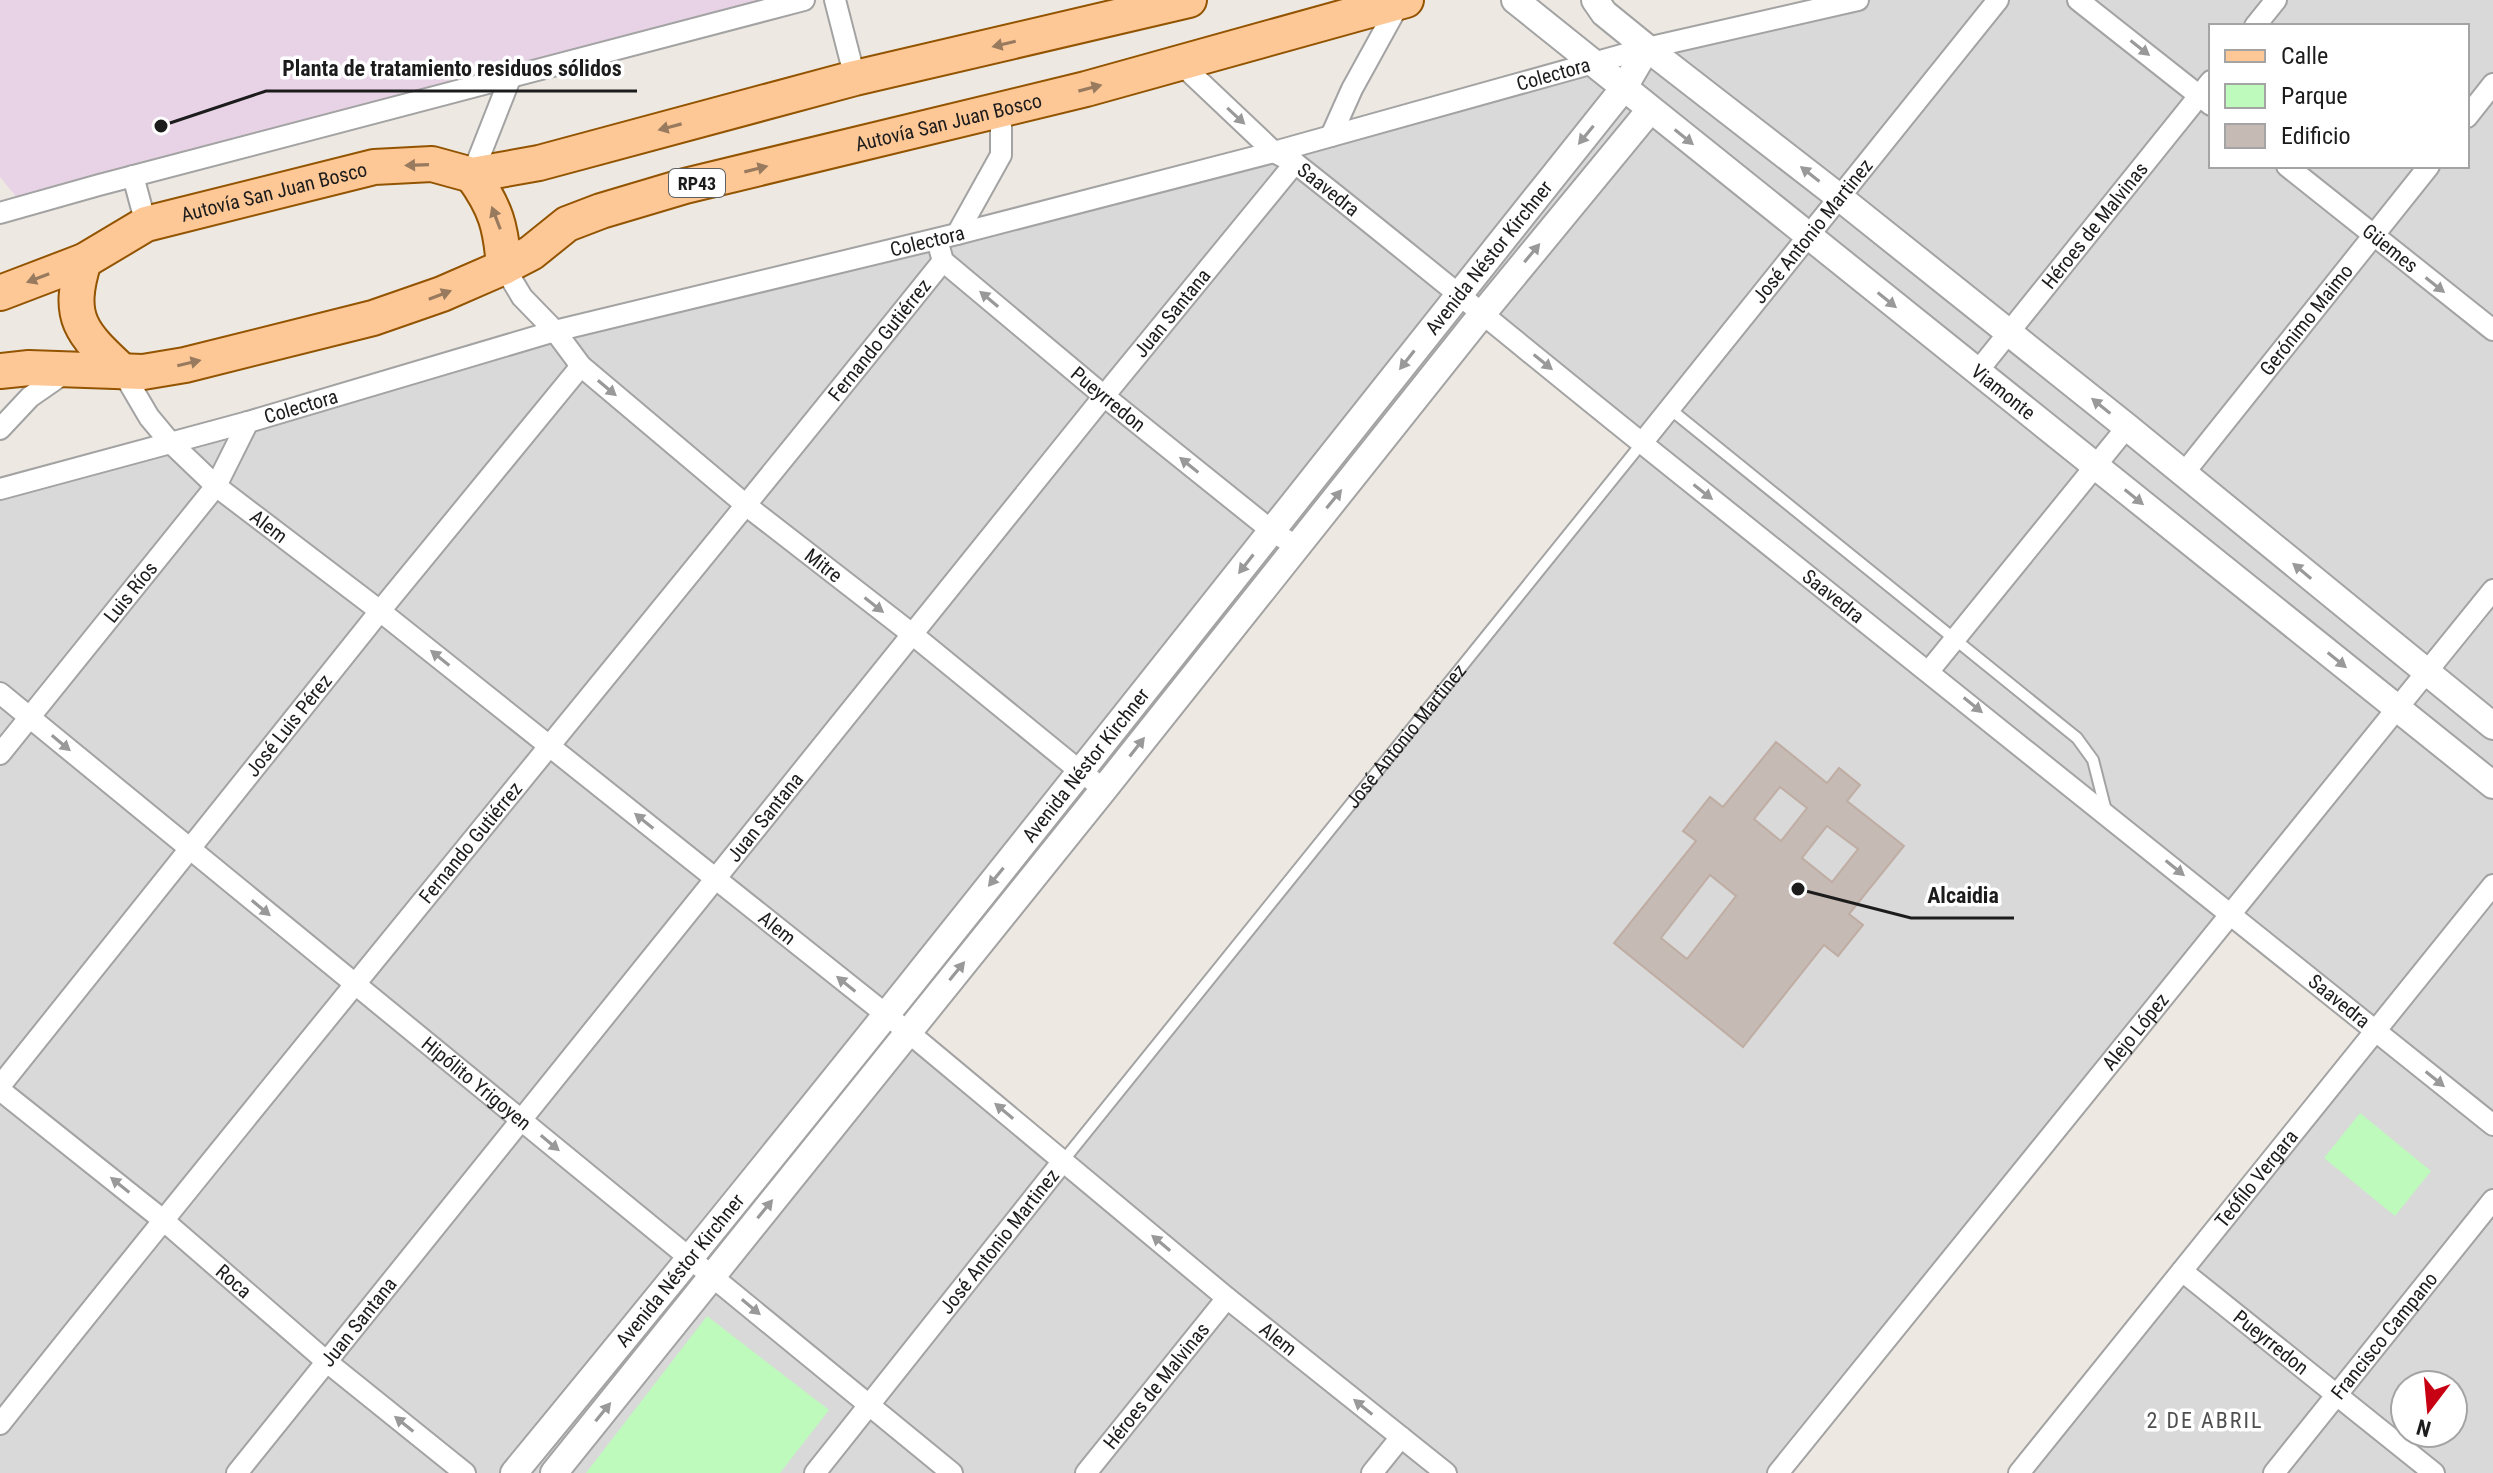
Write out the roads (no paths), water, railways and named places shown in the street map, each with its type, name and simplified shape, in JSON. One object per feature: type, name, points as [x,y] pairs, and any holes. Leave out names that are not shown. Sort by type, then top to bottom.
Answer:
[{"type":"main road","name":"Autovía San Juan Bosco","points":[[0,293],[84,261],[146,224],[374,167],[432,164],[472,175],[539,163],[855,78],[1189,0]]},
{"type":"main road","name":"Autovía San Juan Bosco","points":[[0,371],[29,368],[143,372],[185,365],[373,318],[442,294],[504,267],[531,253],[567,224],[601,211],[685,186],[1180,63],[1403,1]]},
{"type":"main road","points":[[472,175],[488,198],[502,233],[504,267]]},
{"type":"main road","points":[[84,261],[77,284],[79,322],[88,338],[122,371]]},
{"type":"street","points":[[0,213],[804,0]]},
{"type":"street","points":[[835,0],[855,78]]},
{"type":"street","name":"Viamonte","points":[[1515,0],[2493,785]]},
{"type":"street","points":[[1595,0],[1604,13],[1647,48],[2009,332],[2493,726]]},
{"type":"street","name":"Colectora","points":[[0,489],[248,422],[555,331],[957,234],[1274,152],[1647,48],[1858,0]]},
{"type":"street","name":"José Antonio Martinez","points":[[1642,443],[1998,0]]},
{"type":"street","points":[[2078,0],[2207,93]]},
{"type":"street","points":[[2257,24],[2276,0]]},
{"type":"street","points":[[1331,136],[1352,89],[1403,1]]},
{"type":"street","name":"Avenida Néstor Kirchner","points":[[514,1473],[1081,772],[1623,89],[1647,48]]},
{"type":"street","name":"Saavedra","points":[[1180,63],[1274,152],[1295,163],[1460,293],[1642,443],[2493,1125]]},
{"type":"street","points":[[472,175],[511,76]]},
{"type":"street","points":[[2469,114],[2493,84]]},
{"type":"street","name":"Héroes de Malvinas","points":[[1977,372],[2207,93]]},
{"type":"street","points":[[957,234],[1001,155],[1001,109]]},
{"type":"street","name":"Avenida Néstor Kirchner","points":[[554,1473],[1483,313],[1650,110]]},
{"type":"street","name":"Juan Santana","points":[[237,1473],[1295,163]]},
{"type":"street","name":"Güemes","points":[[2289,168],[2493,330]]},
{"type":"street","name":"Gerónimo Maimo","points":[[2184,473],[2427,168]]},
{"type":"street","points":[[133,176],[146,224]]},
{"type":"street","points":[[936,239],[943,261]]},
{"type":"street","name":"Pueyrredon","points":[[943,261],[1104,396],[1272,531],[1296,546]]},
{"type":"street","name":"Fernando Gutiérrez","points":[[0,1424],[943,261]]},
{"type":"street","name":"Mitre","points":[[504,267],[522,297],[555,331],[581,366],[747,506],[1104,789]]},
{"type":"street","name":"José Luis Pérez","points":[[0,1088],[380,611],[581,366]]},
{"type":"street","points":[[0,429],[30,397],[69,370]]},
{"type":"street","name":"Alem","points":[[122,371],[149,417],[216,486],[380,611],[884,1016],[908,1032],[1227,1298],[1446,1473]]},
{"type":"street","name":"Luis Ríos","points":[[0,754],[216,486],[248,422]]},
{"type":"street","points":[[1929,671],[2127,427]]},
{"type":"street","name":"Alejo López","points":[[1778,1473],[2493,590]]},
{"type":"street","name":"Hipólito Yrigoyen","points":[[0,693],[952,1473]]},
{"type":"street","name":"Teófilo Vergara","points":[[2019,1473],[2493,885]]},
{"type":"street","name":"Roca","points":[[0,1088],[163,1220],[327,1362],[465,1473]]},
{"type":"street","name":"José Antonio Martinez","points":[[815,1473],[1063,1161]]},
{"type":"street","name":"Francisco Campano","points":[[2274,1473],[2493,1200]]},
{"type":"street","name":"Pueyrredon","points":[[2182,1271],[2434,1473]]},
{"type":"street","name":"Héroes de Malvinas","points":[[1086,1473],[1227,1298]]},
{"type":"street","points":[[1381,1470],[1401,1437]]},
{"type":"lane","points":[[1670,409],[2077,738],[2093,760],[2106,813]]},
{"type":"lane","name":"José Antonio Martinez","points":[[1063,1161],[1642,443]]},
{"type":"place","name":"Planta de tratamiento residuos sólidos","points":[[161,126]]},
{"type":"place","name":"Alcaidia","points":[[1798,889]]},
{"type":"district","name":"2 DE ABRIL","points":[[2205,1420]]}]
